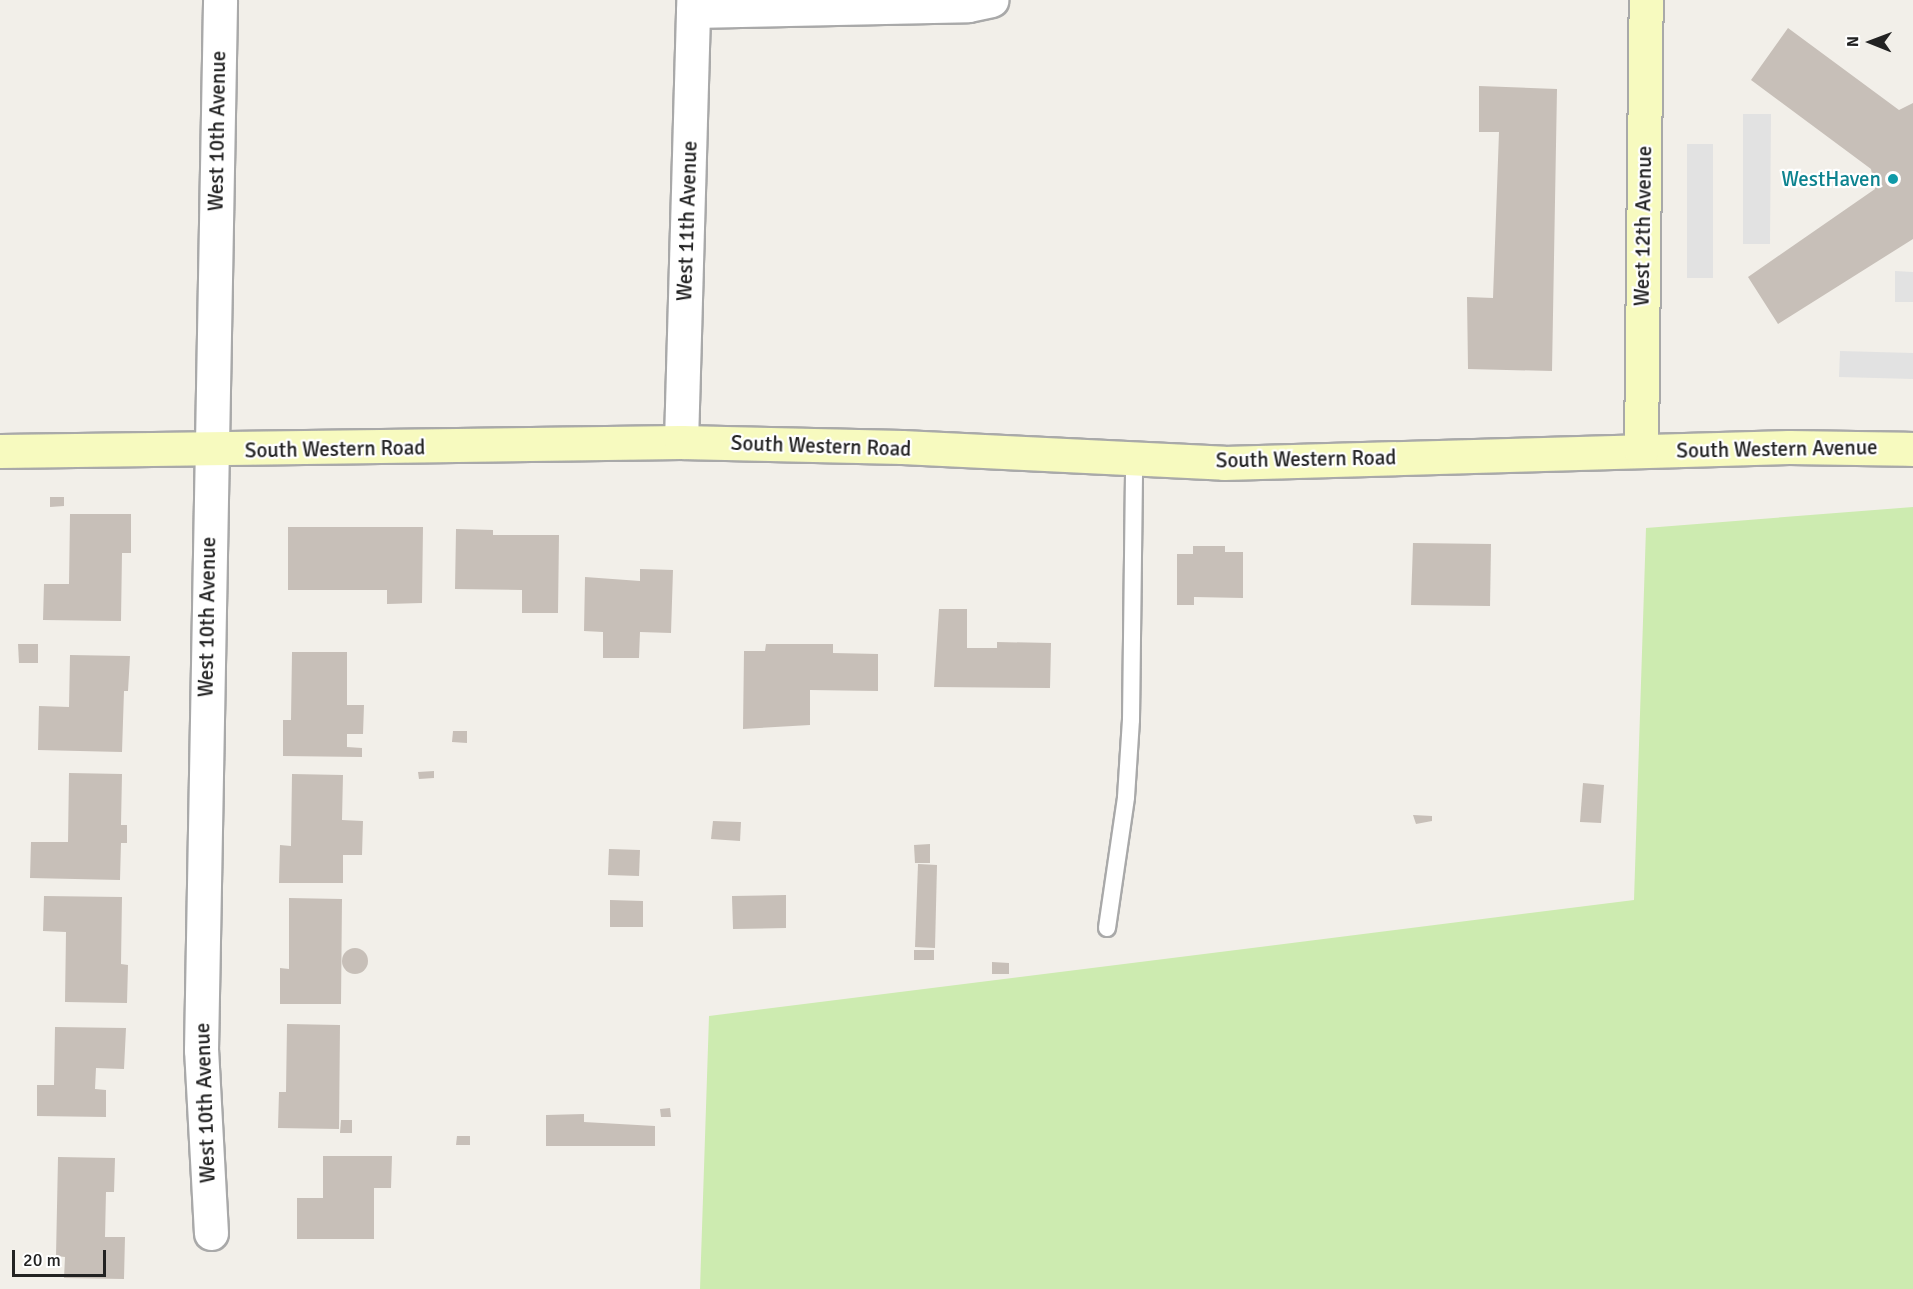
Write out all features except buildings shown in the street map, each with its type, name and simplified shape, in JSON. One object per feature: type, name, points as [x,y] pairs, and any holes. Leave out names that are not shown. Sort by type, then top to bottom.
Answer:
[{"type":"main road","name":"West 12th Avenue","points":[[1641,451],[1646,0]]},
{"type":"main road","name":"South Western Road","points":[[0,452],[209,451],[681,442],[902,447],[1224,463],[1641,451]]},
{"type":"main road","name":"South Western Avenue","points":[[1641,451],[1789,447],[1913,449]]},
{"type":"street","name":"West 10th Avenue","points":[[211,1233],[201,1050],[209,451],[220,0]]},
{"type":"street","points":[[693,5],[968,5],[991,0]]},
{"type":"street","name":"West 11th Avenue","points":[[681,442],[693,5]]},
{"type":"lane","points":[[1107,928],[1126,797],[1131,720],[1134,459]]},
{"type":"green space","points":[[1913,507],[1913,1289],[700,1289],[709,1016],[1634,900],[1646,528]]},
{"type":"shaded area","points":[[1743,114],[1771,114],[1770,244],[1743,244]]},
{"type":"shaded area","points":[[1687,144],[1713,144],[1713,278],[1687,278]]},
{"type":"shaded area","points":[[1895,271],[1913,272],[1913,302],[1895,302]]},
{"type":"shaded area","points":[[1840,351],[1913,353],[1913,379],[1839,377]]},
{"type":"place","name":"WestHaven","points":[[1893,179]]}]
